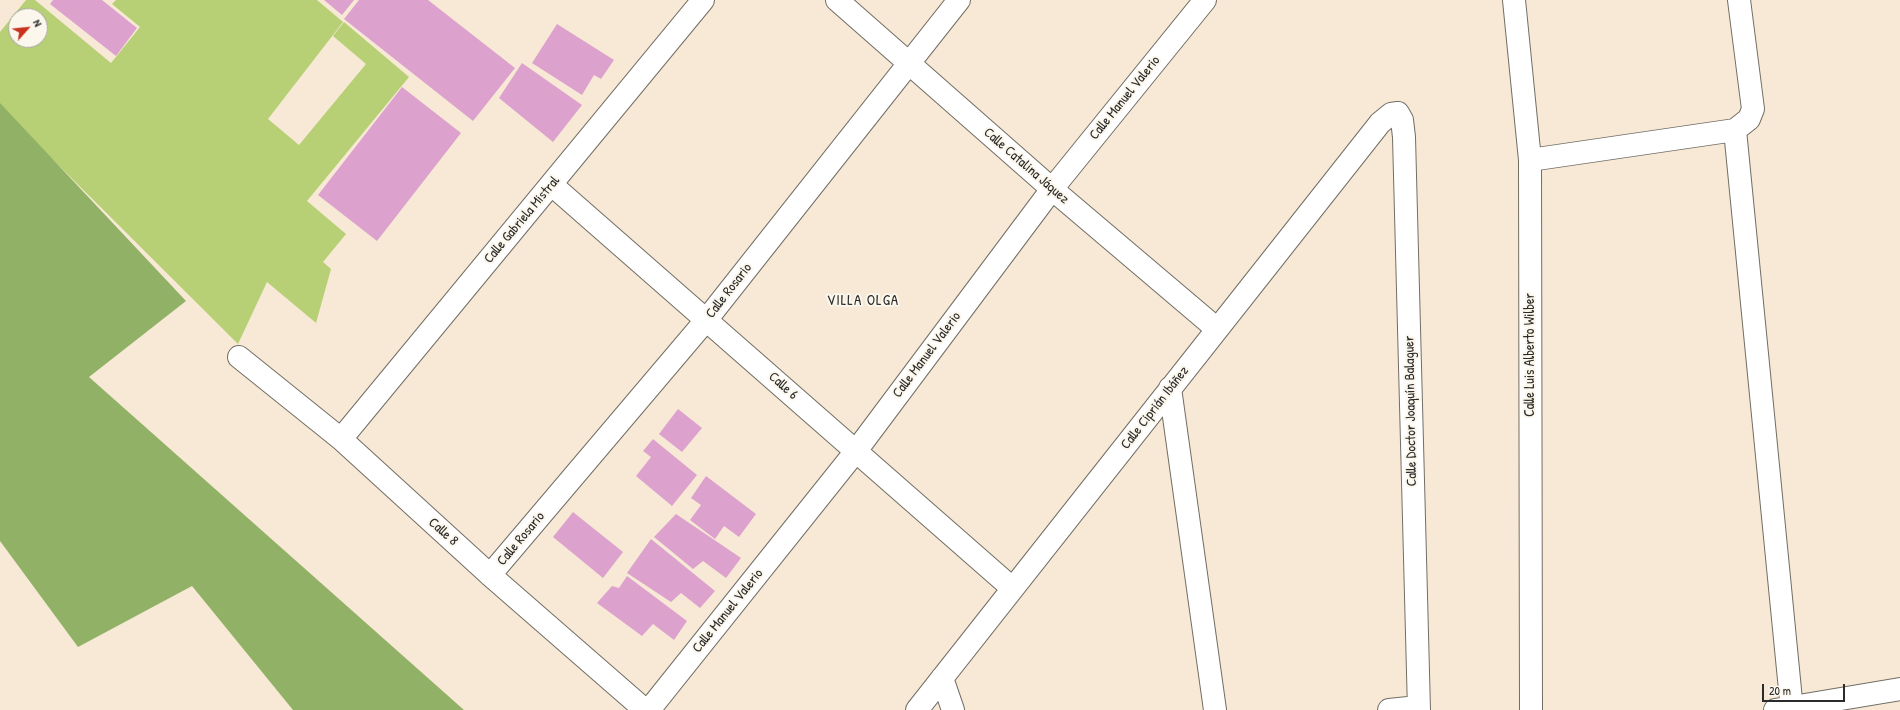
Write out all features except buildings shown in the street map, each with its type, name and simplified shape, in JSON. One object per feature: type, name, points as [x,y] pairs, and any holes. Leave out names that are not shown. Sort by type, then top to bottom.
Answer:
[{"type":"street","name":"Calle Gabriela Mistral","points":[[341,439],[552,185],[702,0]]},
{"type":"street","name":"Calle Catalina Jáquez","points":[[837,0],[1052,188],[1217,329]]},
{"type":"street","name":"Calle Rosario","points":[[490,575],[707,319],[959,0]]},
{"type":"street","name":"Calle Manuel Valerio","points":[[649,710],[856,451],[1052,188],[1205,0]]},
{"type":"street","name":"Calle Luis Alberto Wilber","points":[[1514,0],[1530,160],[1531,710]]},
{"type":"street","points":[[1530,160],[1735,130],[1749,118],[1753,109],[1739,0]]},
{"type":"street","name":"Calle Ciprián Ibáñez","points":[[917,710],[1380,123],[1391,114],[1398,112]]},
{"type":"street","name":"Calle Doctor Joaquín Balaguer","points":[[1398,112],[1402,120],[1404,136],[1419,708]]},
{"type":"street","points":[[1735,130],[1786,709],[1900,689]]},
{"type":"street","name":"Calle 6","points":[[552,185],[707,319],[1012,588]]},
{"type":"street","name":"Calle 8","points":[[239,357],[341,439],[490,575],[645,710]]},
{"type":"street","points":[[1170,388],[1215,710]]},
{"type":"street","points":[[942,678],[953,710]]},
{"type":"street","points":[[1389,710],[1419,708]]},
{"type":"green space","points":[[26,0],[35,0],[45,8],[20,8]]},
{"type":"green space","points":[[116,0],[317,0],[343,22],[268,119],[299,145],[366,64],[333,36],[344,22],[409,77],[307,201],[346,234],[323,262],[331,269],[316,323],[267,282],[238,344],[0,107],[0,32],[8,22],[8,48],[48,48],[48,11],[111,63],[140,27],[112,4]]},
{"type":"green space","points":[[0,103],[186,301],[89,377],[464,710],[293,710],[192,586],[78,647],[0,541]]},
{"type":"district","name":"VILLA OLGA","points":[[863,301]]}]
